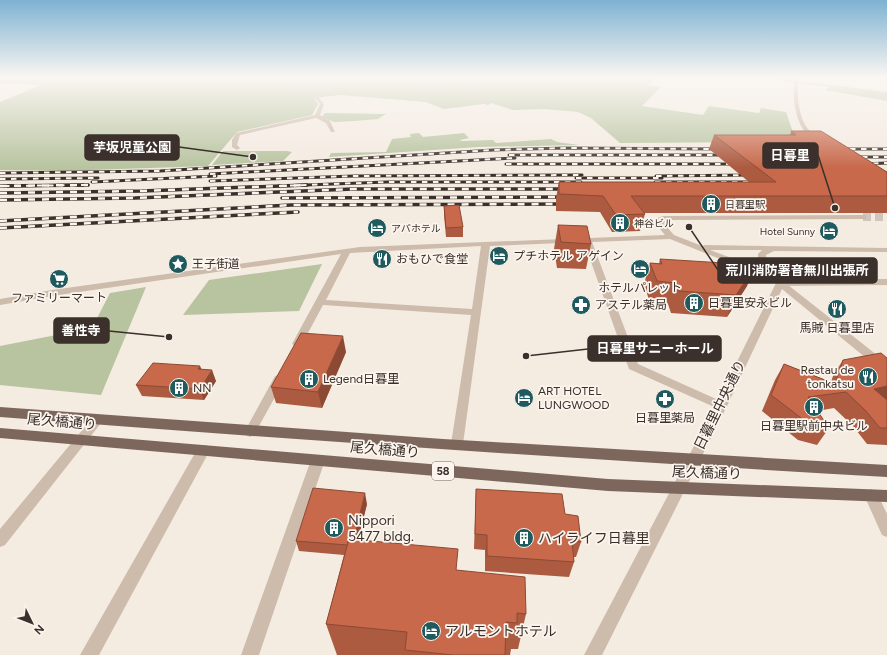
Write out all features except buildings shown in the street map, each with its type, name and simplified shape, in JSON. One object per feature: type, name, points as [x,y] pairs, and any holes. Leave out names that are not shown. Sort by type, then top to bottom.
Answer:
[{"type":"main road","name":"尾久橋通り","points":[[0,412],[250,432],[457,444],[693,461],[887,471]]},
{"type":"main road","name":"尾久橋通り","points":[[0,432],[608,485],[887,496]]},
{"type":"street","points":[[317,116],[321,108]]},
{"type":"street","points":[[799,108],[803,125],[812,136],[822,143]]},
{"type":"street","points":[[238,148],[234,146],[234,140],[238,134],[317,116],[328,122],[333,131]]},
{"type":"street","points":[[671,237],[660,224],[660,220],[663,218],[864,217]]},
{"type":"street","points":[[0,302],[52,293],[347,251],[402,246],[671,237],[768,275],[882,362],[887,369]]},
{"type":"street","points":[[587,240],[633,366],[721,406]]},
{"type":"street","points":[[457,444],[486,243]]},
{"type":"street","points":[[693,246],[710,248],[887,250]]},
{"type":"street","points":[[768,275],[762,261],[762,254],[771,249]]},
{"type":"street","points":[[290,357],[347,251]]},
{"type":"street","points":[[780,283],[882,282],[887,291]]},
{"type":"street","name":"日暮里中央通り","points":[[594,655],[721,406],[780,283]]},
{"type":"street","points":[[320,302],[476,312]]},
{"type":"street","points":[[250,432],[283,370]]},
{"type":"street","points":[[0,540],[97,420]]},
{"type":"street","points":[[89,655],[204,450]]},
{"type":"street","points":[[250,655],[318,460]]},
{"type":"street","points":[[871,495],[887,530]]},
{"type":"green space","points":[[0,108],[316,108],[312,115],[237,132],[208,166],[63,171],[0,170]]},
{"type":"green space","points":[[440,108],[455,108],[444,109]]},
{"type":"green space","points":[[505,108],[653,108],[703,115],[708,108],[720,108],[759,113],[761,108],[786,112],[795,138],[774,142],[620,143],[591,118],[578,112],[544,109],[513,110]]},
{"type":"green space","points":[[325,113],[386,114],[378,119],[334,122],[322,117]]},
{"type":"green space","points":[[419,133],[423,137],[464,133],[469,138],[460,140],[461,141],[493,140],[496,143],[551,139],[557,142],[579,145],[478,147],[329,157],[331,153],[386,152],[392,139],[411,137],[410,134]]},
{"type":"green space","points":[[223,151],[292,152],[283,161],[212,165]]},
{"type":"green space","points":[[322,264],[299,311],[183,315],[209,280]]},
{"type":"green space","points":[[146,287],[101,395],[0,385],[0,346],[92,328],[110,293]]},
{"type":"tunnel","points":[[863,217],[887,217]]},
{"type":"railway","points":[[0,173],[160,171],[493,150],[567,148],[721,149]]},
{"type":"railway","points":[[839,149],[887,149]]},
{"type":"railway","points":[[509,155],[727,155]]},
{"type":"railway","points":[[851,157],[887,157]]},
{"type":"railway","points":[[210,174],[515,158]]},
{"type":"railway","points":[[862,164],[887,163]]},
{"type":"railway","points":[[506,164],[738,164]]},
{"type":"railway","points":[[210,181],[354,176],[582,175]]},
{"type":"railway","points":[[656,176],[752,175]]},
{"type":"railway","points":[[92,182],[216,176]]},
{"type":"railway","points":[[0,179],[98,178]]},
{"type":"railway","points":[[576,178],[662,178]]},
{"type":"railway","points":[[279,186],[387,182],[581,182]]},
{"type":"railway","points":[[655,182],[761,182]]},
{"type":"railway","points":[[0,186],[88,185],[4,186]]},
{"type":"railway","points":[[0,193],[142,191],[307,185]]},
{"type":"railway","points":[[0,200],[135,198],[353,189],[568,189]]},
{"type":"railway","points":[[282,198],[568,197]]},
{"type":"railway","points":[[0,221],[291,205],[568,204]]},
{"type":"railway","points":[[0,228],[298,212]]},
{"type":"place","name":"芋坂児童公園","points":[[253,157]]},
{"type":"place","name":"日暮里駅","points":[[711,204]]},
{"type":"place","name":"日暮里","points":[[835,208]]},
{"type":"place","name":"神谷ビル","points":[[620,223]]},
{"type":"place","name":"荒川消防署音無川出張所","points":[[689,227]]},
{"type":"place","name":"アパホテル","points":[[377,228]]},
{"type":"place","name":"Hotel Sunny","points":[[829,231]]},
{"type":"place","name":"プチホテル アゲイン","points":[[499,256]]},
{"type":"place","name":"おもひで食堂","points":[[382,259]]},
{"type":"place","name":"王子街道","points":[[178,264]]},
{"type":"place","name":"ホテルパレット","points":[[640,269]]},
{"type":"place","name":"ファミリーマート","points":[[59,279]]},
{"type":"place","name":"日暮里安永ビル","points":[[694,303]]},
{"type":"place","name":"アステル薬局","points":[[581,305]]},
{"type":"place","name":"馬賊 日暮里店","points":[[837,309]]},
{"type":"place","name":"善性寺","points":[[169,337]]},
{"type":"place","name":"日暮里サニーホール","points":[[526,356]]},
{"type":"place","name":"Restau de tonkatsu","points":[[868,377]]},
{"type":"place","name":"Legend日暮里","points":[[309,379]]},
{"type":"place","name":"NN","points":[[179,388]]},
{"type":"place","name":"ART HOTEL LUNGWOOD","points":[[524,398]]},
{"type":"place","name":"日暮里薬局","points":[[665,399]]},
{"type":"place","name":"日暮里駅前中央ビル","points":[[814,407]]},
{"type":"place","name":"Nippori 5477 bldg.","points":[[334,528]]},
{"type":"place","name":"ハイライフ日暮里","points":[[524,538]]},
{"type":"place","name":"アルモントホテル","points":[[431,631]]}]
